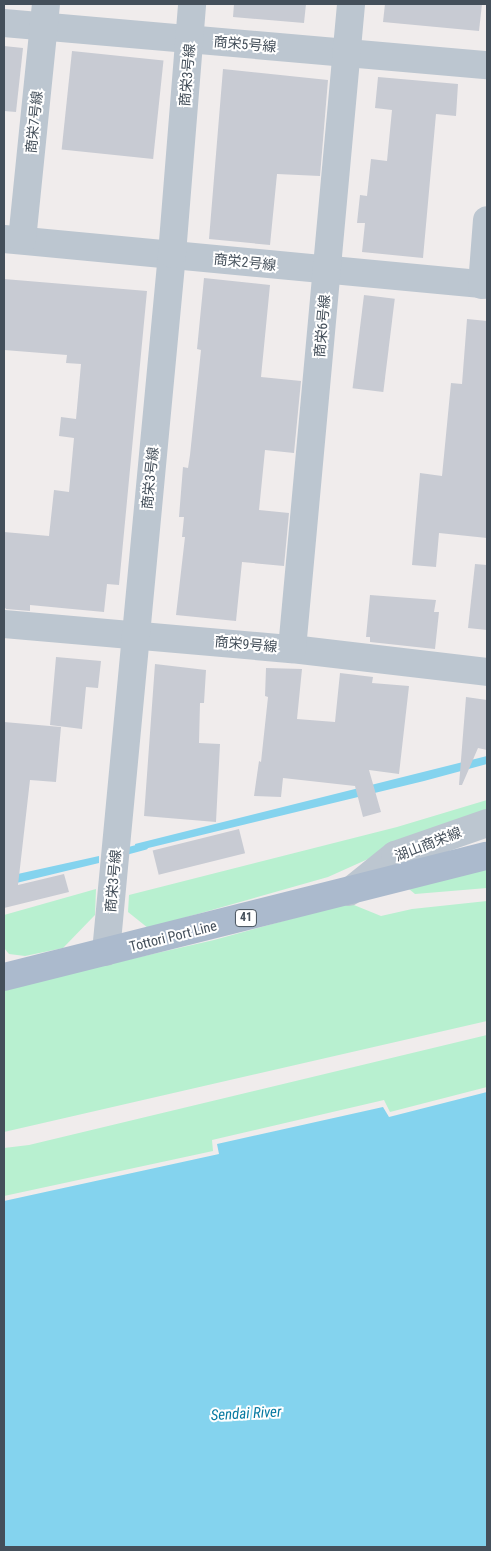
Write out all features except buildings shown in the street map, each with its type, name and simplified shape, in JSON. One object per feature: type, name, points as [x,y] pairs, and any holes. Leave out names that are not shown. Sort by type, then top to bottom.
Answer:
[{"type":"main road","name":"Tottori Port Line","points":[[4,977],[487,856]]},
{"type":"street","name":"商栄3号線","points":[[106,952],[172,254],[192,4]]},
{"type":"street","name":"商栄6号線","points":[[292,648],[351,4]]},
{"type":"street","name":"商栄5号線","points":[[4,23],[45,16],[189,40],[487,65]]},
{"type":"street","name":"商栄7号線","points":[[13,240],[45,16]]},
{"type":"street","points":[[485,285],[487,220]]},
{"type":"street","name":"商栄2号線","points":[[13,240],[172,254],[327,272],[485,285]]},
{"type":"street","name":"商栄9号線","points":[[4,624],[292,648],[487,672]]},
{"type":"street","name":"湖山商栄線","points":[[349,892],[395,855],[487,823]]},
{"type":"green space","points":[[487,800],[487,815],[397,846],[328,877],[148,928],[128,912],[129,895],[397,827]]},
{"type":"green space","points":[[487,869],[487,888],[415,894],[409,889]]},
{"type":"green space","points":[[96,889],[95,915],[63,948],[25,956],[9,954],[4,948],[4,915]]},
{"type":"green space","points":[[487,901],[487,1021],[4,1132],[4,988],[214,940],[349,903],[381,916],[412,909]]},
{"type":"green space","points":[[487,1035],[487,1087],[390,1112],[384,1100],[212,1140],[213,1151],[4,1196],[4,1148],[29,1145]]},
{"type":"water","points":[[487,756],[487,764],[136,851],[135,844]]},
{"type":"water","points":[[99,856],[99,863],[4,886],[4,877]]},
{"type":"water","name":"Sendai River","points":[[487,1092],[487,1547],[4,1547],[4,1201],[219,1154],[217,1144],[383,1107],[389,1117]]},
{"type":"waterway","points":[[121,852],[144,846]]}]
